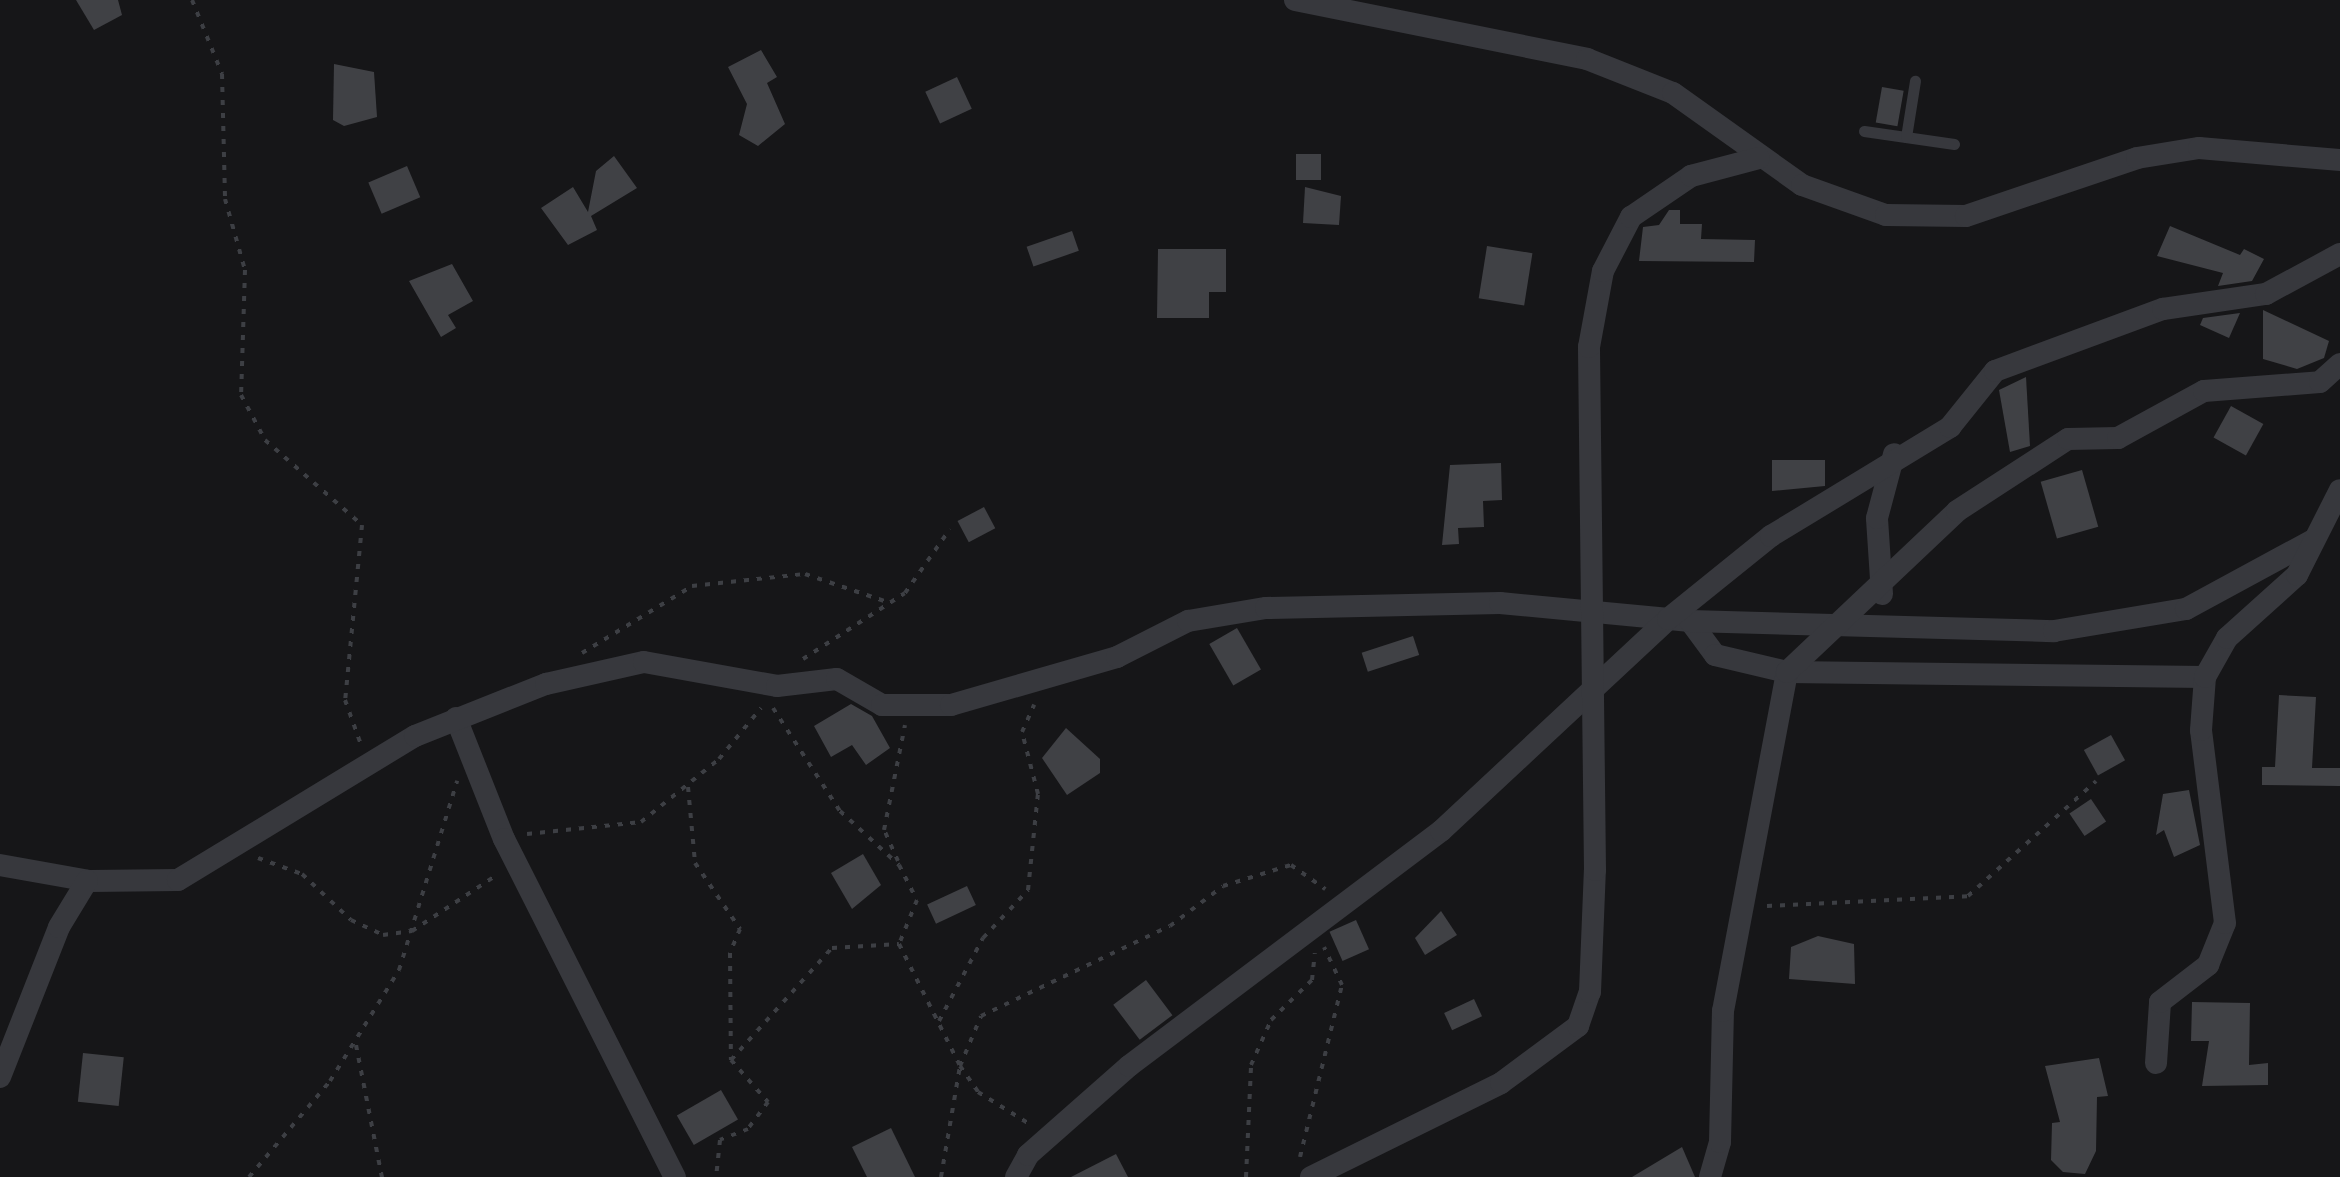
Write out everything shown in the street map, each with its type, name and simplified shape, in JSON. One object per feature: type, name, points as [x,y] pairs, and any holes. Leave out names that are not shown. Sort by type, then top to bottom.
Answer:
[{"type":"street","points":[[1296,0],[1587,59],[1673,92],[1759,158],[1843,204],[1926,218],[1966,216],[2138,158],[2198,148],[2340,160]]},
{"type":"street","points":[[1311,1177],[1501,1083],[1555,1052],[1578,1026],[1590,992],[1598,607],[1589,347],[1603,271],[1631,217],[1691,176],[1759,158]]},
{"type":"street","points":[[1016,1177],[1055,1130],[1200,1010],[1364,895],[1596,684],[1894,454],[1950,427],[1995,371],[2163,309],[2266,294],[2340,254]]},
{"type":"street","points":[[1710,1177],[1742,908],[1777,762],[1786,672],[1832,624],[1882,584],[1957,511],[2068,439],[2118,438],[2204,391],[2320,382],[2340,364]]},
{"type":"street","points":[[1882,623],[1877,518],[1894,454]]},
{"type":"street","points":[[2156,1063],[2160,1002],[2208,966],[2225,923],[2202,730],[2205,676],[2227,638],[2297,575],[2340,490]]},
{"type":"street","points":[[0,865],[87,881],[178,880],[233,850],[373,757],[456,718],[644,662],[777,686],[836,679],[882,704],[909,706],[995,698],[1044,682],[1188,621],[1266,608],[1598,607],[1679,620],[1882,623],[2054,632],[2132,623],[2228,593],[2313,540]]},
{"type":"street","points":[[1679,620],[1715,655],[1786,672],[2205,676]]},
{"type":"street","points":[[456,718],[504,839],[675,1177]]},
{"type":"street","points":[[0,1077],[59,927],[87,881]]},
{"type":"lane","points":[[1906,137],[1915,81]]},
{"type":"lane","points":[[1864,131],[1954,144]]},
{"type":"path","points":[[192,0],[214,36],[224,88],[225,199],[246,282],[241,395],[265,440],[362,525],[346,718],[373,757]]},
{"type":"path","points":[[777,686],[812,652],[890,604],[950,529]]},
{"type":"path","points":[[574,659],[692,586],[805,574],[890,604]]},
{"type":"path","points":[[939,1021],[983,938],[1028,890],[1038,794],[1022,732],[1044,682]]},
{"type":"path","points":[[504,839],[584,823],[623,831],[687,785],[768,698],[840,811],[900,865]]},
{"type":"path","points":[[909,706],[884,830],[917,900],[899,944],[960,1066],[1008,1114],[1055,1130]]},
{"type":"path","points":[[248,1177],[356,1045],[412,931],[437,826],[468,756]]},
{"type":"path","points":[[1742,908],[1968,896],[2096,781]]},
{"type":"path","points":[[687,785],[695,863],[740,929],[730,952],[730,1060],[768,1102],[748,1128],[720,1140],[716,1177]]},
{"type":"path","points":[[233,850],[302,874],[366,931],[412,931],[516,862]]},
{"type":"path","points":[[941,1177],[960,1066],[981,1016],[1170,926],[1201,896],[1291,865],[1325,889],[1364,895]]},
{"type":"path","points":[[1246,1177],[1250,1065],[1270,1020],[1312,980],[1318,934],[1342,985],[1306,1114],[1299,1177]]},
{"type":"path","points":[[730,1060],[832,948],[899,944]]},
{"type":"path","points":[[356,1045],[382,1177]]},
{"type":"building","points":[[76,0],[118,0],[122,15],[94,30]]},
{"type":"building","points":[[761,50],[777,77],[767,83],[785,124],[758,146],[739,135],[747,104],[728,67]]},
{"type":"building","points":[[334,64],[374,72],[377,117],[344,126],[333,120]]},
{"type":"building","points":[[957,77],[972,109],[940,124],[925,92]]},
{"type":"building","points":[[1882,87],[1904,91],[1897,126],[1876,122]]},
{"type":"building","points":[[1296,154],[1321,154],[1321,180],[1296,180]]},
{"type":"building","points":[[614,156],[637,188],[591,216],[597,230],[568,245],[541,208],[573,187],[588,212],[596,171]]},
{"type":"building","points":[[407,166],[420,197],[382,214],[368,182]]},
{"type":"building","points":[[1305,187],[1341,196],[1339,225],[1303,223]]},
{"type":"building","points":[[1669,210],[1680,210],[1680,224],[1702,224],[1701,239],[1755,240],[1754,262],[1639,261],[1643,227],[1659,225]]},
{"type":"building","points":[[2170,226],[2240,255],[2244,249],[2264,259],[2252,281],[2218,286],[2223,273],[2157,256]]},
{"type":"building","points":[[1072,231],[1079,251],[1033,266],[1027,247]]},
{"type":"building","points":[[1487,246],[1532,253],[1524,306],[1479,298]]},
{"type":"building","points":[[1158,249],[1226,249],[1226,292],[1209,292],[1209,318],[1157,318]]},
{"type":"building","points":[[452,264],[473,301],[448,315],[456,328],[441,337],[409,281]]},
{"type":"building","points":[[2263,310],[2329,341],[2324,358],[2297,369],[2263,359]]},
{"type":"building","points":[[2240,313],[2229,338],[2200,325],[2203,318]]},
{"type":"building","points":[[2026,377],[2030,446],[2010,452],[1999,390]]},
{"type":"building","points":[[2231,406],[2263,424],[2246,455],[2214,437]]},
{"type":"building","points":[[1772,460],[1825,460],[1825,486],[1772,491]]},
{"type":"building","points":[[1501,463],[1502,500],[1483,501],[1484,527],[1458,528],[1459,544],[1442,545],[1450,465]]},
{"type":"building","points":[[2082,470],[2098,527],[2057,539],[2041,482]]},
{"type":"building","points":[[984,507],[995,528],[969,542],[958,521]]},
{"type":"building","points":[[1237,628],[1261,670],[1233,686],[1209,644]]},
{"type":"building","points":[[1413,636],[1419,655],[1368,672],[1362,653]]},
{"type":"building","points":[[2279,695],[2316,697],[2312,768],[2340,768],[2340,786],[2262,785],[2262,767],[2275,767]]},
{"type":"building","points":[[851,704],[872,716],[890,748],[866,765],[852,745],[831,757],[814,726]]},
{"type":"building","points":[[1066,728],[1100,759],[1100,773],[1067,795],[1042,758]]},
{"type":"building","points":[[2111,735],[2125,760],[2098,775],[2084,750]]},
{"type":"building","points":[[2189,790],[2200,845],[2174,857],[2164,830],[2156,835],[2163,794]]},
{"type":"building","points":[[2091,799],[2106,821],[2085,836],[2069,814]]},
{"type":"building","points":[[863,854],[881,885],[852,909],[831,873]]},
{"type":"building","points":[[967,886],[976,905],[936,924],[927,905]]},
{"type":"building","points":[[1441,911],[1457,935],[1425,955],[1415,938]]},
{"type":"building","points":[[1356,920],[1369,949],[1343,961],[1330,932]]},
{"type":"building","points":[[1818,936],[1854,944],[1855,984],[1789,979],[1791,947]]},
{"type":"building","points":[[1146,980],[1172,1015],[1140,1040],[1113,1005]]},
{"type":"building","points":[[1474,999],[1482,1016],[1452,1030],[1444,1013]]},
{"type":"building","points":[[2192,1002],[2250,1003],[2249,1065],[2268,1063],[2268,1085],[2202,1086],[2209,1041],[2191,1041]]},
{"type":"building","points":[[83,1053],[124,1057],[119,1106],[78,1102]]},
{"type":"building","points":[[2099,1058],[2108,1096],[2097,1097],[2096,1151],[2085,1174],[2063,1172],[2051,1160],[2052,1123],[2060,1122],[2045,1066]]},
{"type":"building","points":[[721,1090],[738,1119],[694,1145],[677,1116]]},
{"type":"building","points":[[891,1128],[915,1177],[867,1177],[852,1147]]},
{"type":"building","points":[[1682,1147],[1695,1177],[1632,1177]]},
{"type":"building","points":[[1116,1154],[1128,1177],[1071,1177]]}]
